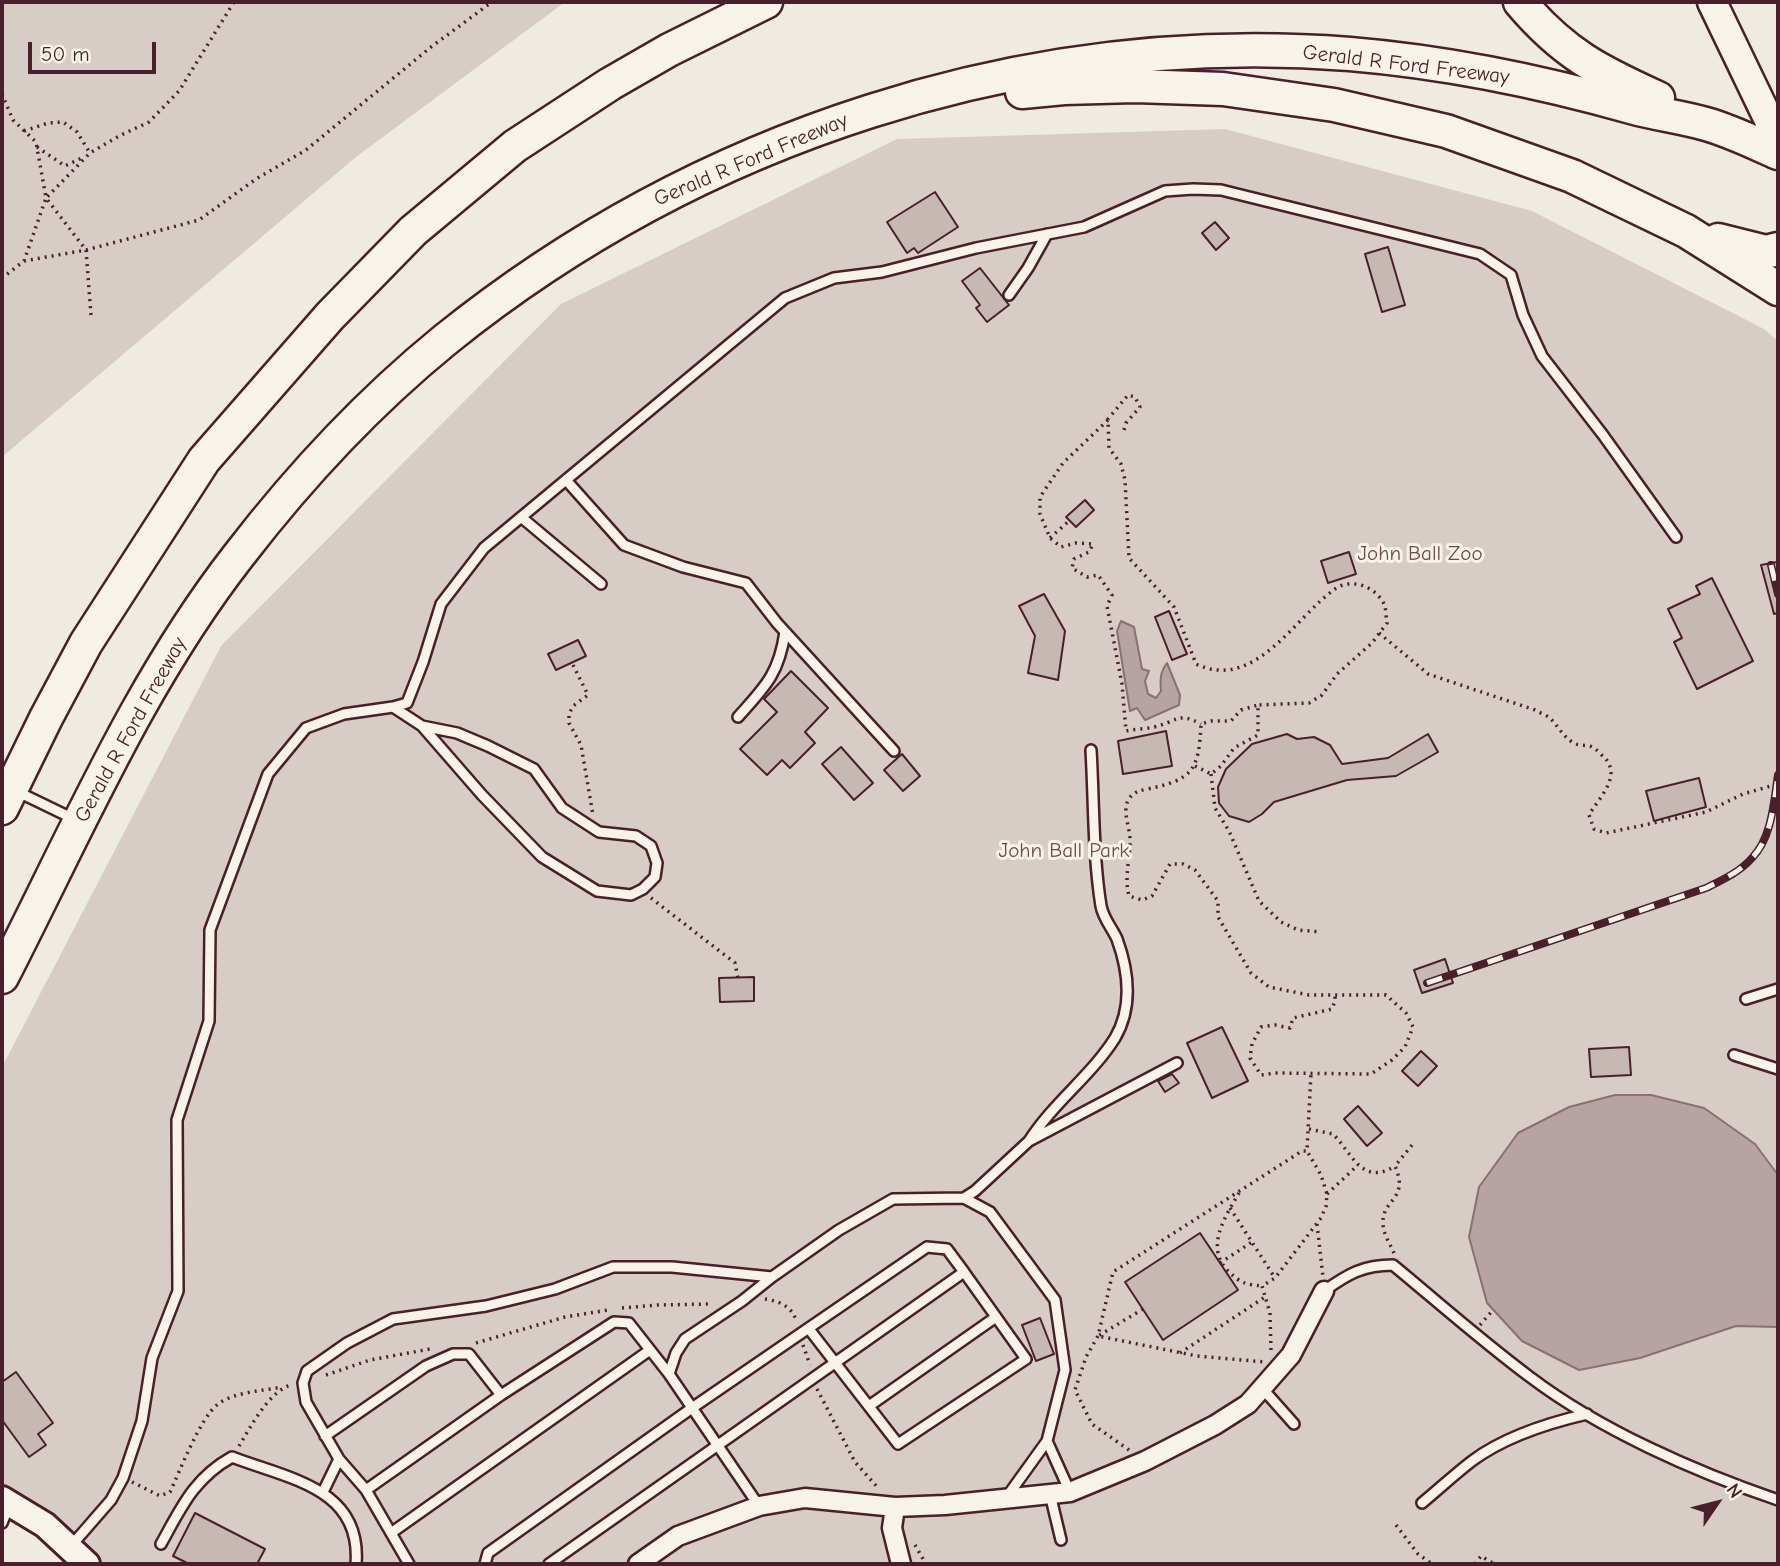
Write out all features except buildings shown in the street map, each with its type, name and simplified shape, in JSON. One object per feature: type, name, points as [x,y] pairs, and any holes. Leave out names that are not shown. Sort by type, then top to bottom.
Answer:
[{"type":"highway","points":[[669,50],[720,7],[731,2]]},
{"type":"highway","points":[[6,799],[86,643],[204,460],[330,316],[413,231],[515,146],[610,84],[669,50],[766,2]]},
{"type":"highway","points":[[1520,2],[1542,28],[1577,57],[1713,127]]},
{"type":"highway","name":"Gerald R Ford Freeway","points":[[2,977],[161,666],[242,551],[289,494],[368,410],[444,341],[530,277],[617,221],[702,177],[843,118],[953,86],[1029,70],[1123,57],[1194,52],[1283,51],[1352,54],[1468,69],[1538,82],[1713,127],[1778,153]]},
{"type":"highway","points":[[898,103],[1064,88],[1135,86],[1223,89],[1334,105],[1459,135],[1572,176],[1686,231],[1778,289]]},
{"type":"highway","points":[[1686,231],[1766,252],[1778,249]]},
{"type":"main road","points":[[1712,2],[1778,139]]},
{"type":"street","points":[[638,1564],[678,1536],[759,1506],[805,1498],[895,1507],[1005,1500],[1070,1492],[1145,1461],[1215,1425],[1248,1404],[1275,1368],[1291,1355],[1324,1291]]},
{"type":"street","points":[[895,1507],[892,1528],[901,1564]]},
{"type":"street","points":[[5,1509],[46,1525],[79,1556]]},
{"type":"lane","points":[[79,1556],[123,1478],[142,1421],[152,1357],[178,1291],[177,1120],[209,1021],[210,930],[268,774],[306,728],[344,714],[407,703],[441,604],[484,548],[785,298],[834,278],[882,272],[976,248],[1084,227],[1164,191],[1221,190],[1480,254],[1511,275],[1523,315],[1542,356],[1676,537]]},
{"type":"lane","points":[[1009,295],[1047,234]]},
{"type":"lane","points":[[566,480],[624,545],[682,567],[746,583],[785,632],[894,751]]},
{"type":"lane","points":[[521,517],[601,584]]},
{"type":"lane","points":[[738,717],[771,680],[782,655],[785,632]]},
{"type":"lane","points":[[393,707],[422,726],[542,858],[597,891],[631,895],[643,889],[655,877],[657,863],[651,846],[636,836],[599,832],[562,808],[534,769],[457,733],[422,726]]},
{"type":"lane","points":[[1029,1141],[1041,1122],[1093,1067],[1108,1047],[1127,1007],[1128,976],[1117,939],[1101,909],[1091,750]]},
{"type":"lane","points":[[6,799],[80,822]]},
{"type":"lane","points":[[1746,999],[1778,989]]},
{"type":"lane","points":[[1734,1055],[1778,1069]]},
{"type":"lane","points":[[964,1198],[1029,1141],[1094,1104],[1177,1063]]},
{"type":"lane","points":[[669,1374],[676,1353],[685,1339],[839,1230],[893,1199],[964,1198],[990,1212],[1055,1300],[1065,1370],[1047,1441],[1005,1500]]},
{"type":"lane","points":[[485,1564],[488,1553],[692,1408],[927,1247],[947,1249],[1026,1359],[898,1444],[810,1329]]},
{"type":"lane","points":[[1324,1291],[1351,1273],[1374,1265],[1393,1265],[1531,1378],[1587,1414],[1724,1482],[1778,1500]]},
{"type":"lane","points":[[409,1564],[366,1490],[340,1459],[306,1402],[303,1383],[307,1371],[347,1343],[393,1319],[486,1307],[555,1289],[613,1267],[672,1267],[772,1278]]},
{"type":"lane","points":[[549,1564],[964,1272]]},
{"type":"lane","points":[[869,1406],[996,1317]]},
{"type":"lane","points":[[366,1490],[501,1395],[614,1322],[629,1323],[669,1374],[759,1506]]},
{"type":"lane","points":[[391,1533],[650,1350]]},
{"type":"lane","points":[[325,1436],[426,1366],[453,1354],[469,1354],[501,1395]]},
{"type":"lane","points":[[1262,1388],[1294,1424]]},
{"type":"lane","points":[[1422,1503],[1475,1460],[1520,1435],[1562,1419],[1587,1414]]},
{"type":"lane","points":[[1047,1441],[1070,1492]]},
{"type":"lane","points":[[161,1544],[189,1493],[215,1467],[232,1457],[323,1492],[344,1511],[356,1536],[356,1564]]},
{"type":"lane","points":[[323,1492],[340,1459]]},
{"type":"lane","points":[[1049,1494],[1061,1540]]},
{"type":"path","points":[[37,147],[65,166],[149,122],[179,92],[234,2]]},
{"type":"path","points":[[2,278],[24,261],[86,250],[199,220],[256,179],[306,150],[431,47],[492,2]]},
{"type":"path","points":[[2,94],[13,120],[36,142],[46,198],[86,250],[91,315]]},
{"type":"path","points":[[24,131],[48,123],[63,122],[77,132],[90,154]]},
{"type":"path","points":[[24,261],[46,198],[90,154]]},
{"type":"path","points":[[1108,419],[1110,448],[1121,464],[1125,480],[1129,558],[1174,607],[1196,664],[1208,670],[1226,672],[1264,654],[1286,637],[1334,590],[1347,583],[1370,589],[1384,606],[1387,623],[1372,643],[1337,674],[1322,695],[1309,703],[1258,705],[1241,710],[1231,721],[1201,724],[1188,716],[1157,726],[1126,731],[1122,684],[1107,606],[1112,596],[1098,575],[1087,577],[1072,568],[1074,559],[1089,552],[1093,544],[1076,543],[1061,547],[1050,538],[1040,514],[1040,497],[1063,463],[1108,419],[1128,395],[1135,397],[1140,407],[1126,423],[1124,430]]},
{"type":"path","points":[[1050,538],[1070,520]]},
{"type":"path","points":[[1379,633],[1428,674],[1535,710],[1550,718],[1559,731],[1571,741],[1579,746],[1592,747],[1601,754],[1609,763],[1611,773],[1609,787],[1599,797],[1589,816],[1594,829],[1606,833],[1706,812],[1743,794],[1778,784]]},
{"type":"path","points":[[573,665],[588,695],[579,701],[569,714],[569,723],[581,744],[593,813],[592,827]]},
{"type":"path","points":[[1211,774],[1221,766],[1234,748],[1258,735],[1258,705]]},
{"type":"path","points":[[1201,724],[1200,746],[1195,766],[1184,778],[1136,792],[1129,798],[1126,807],[1130,841],[1125,884],[1129,895],[1142,900],[1152,896],[1170,864],[1183,864],[1195,870],[1218,901],[1218,917],[1251,973],[1269,987],[1310,995],[1335,995],[1386,995],[1406,1013],[1413,1027],[1405,1047],[1371,1074],[1261,1075],[1250,1058],[1252,1044],[1261,1027],[1275,1025],[1290,1028],[1293,1018],[1332,1009],[1335,995]]},
{"type":"path","points":[[1195,766],[1211,774]]},
{"type":"path","points":[[1211,774],[1215,808],[1229,831],[1259,901],[1281,922],[1298,930],[1321,932]]},
{"type":"path","points":[[643,889],[649,897],[735,963],[738,978]]},
{"type":"path","points":[[1240,1190],[1222,1222],[1216,1250],[1220,1264],[1242,1284],[1262,1286],[1275,1278],[1317,1224],[1326,1206],[1327,1194],[1321,1175],[1307,1151],[1311,1073]]},
{"type":"path","points":[[1309,1129],[1333,1134],[1358,1165],[1378,1173],[1395,1166],[1412,1145]]},
{"type":"path","points":[[1145,1461],[1093,1424],[1075,1390],[1086,1357],[1098,1336],[1113,1272],[1302,1151],[1307,1151]]},
{"type":"path","points":[[1327,1194],[1358,1165]]},
{"type":"path","points":[[1393,1265],[1394,1252],[1383,1225],[1385,1212],[1400,1191],[1401,1179],[1395,1166]]},
{"type":"path","points":[[1230,1208],[1275,1278]]},
{"type":"path","points":[[1317,1224],[1324,1291]]},
{"type":"path","points":[[1220,1264],[1252,1242]]},
{"type":"path","points":[[1098,1336],[1180,1353],[1275,1368],[1270,1313],[1262,1286]]},
{"type":"path","points":[[1180,1353],[1265,1297]]},
{"type":"path","points":[[1098,1336],[1143,1309]]},
{"type":"path","points":[[1474,1332],[1493,1310]]},
{"type":"path","points":[[123,1478],[160,1496],[170,1492],[204,1422],[218,1405],[238,1396],[284,1386]]},
{"type":"path","points":[[1396,1525],[1418,1554],[1432,1564]]},
{"type":"path","points":[[1475,1564],[1481,1556],[1494,1564]]},
{"type":"green space","points":[[2,2],[565,2],[356,157],[2,457]]},
{"type":"green space","name":"John Ball Park","points":[[1225,129],[1532,211],[1764,329],[1778,341],[1778,1564],[81,1564],[2,1510],[2,1067],[221,646],[561,304],[897,139]]},
{"type":"shaded area","points":[[1121,621],[1134,627],[1142,669],[1149,671],[1145,681],[1148,694],[1156,698],[1161,691],[1161,676],[1167,663],[1180,695],[1179,705],[1145,720],[1137,708],[1130,711],[1117,631]]},
{"type":"shaded area","points":[[1615,1095],[1651,1095],[1704,1108],[1755,1144],[1778,1175],[1778,1327],[1736,1326],[1640,1358],[1579,1370],[1522,1341],[1487,1303],[1469,1237],[1479,1187],[1518,1133],[1569,1107]]},
{"type":"railway","points":[[1771,565],[1778,594]]},
{"type":"railway","points":[[1427,983],[1706,888],[1730,875],[1752,858],[1764,840],[1771,819],[1778,775]]},
{"type":"park label","name":"John Ball Zoo","points":[[1420,554]]}]
